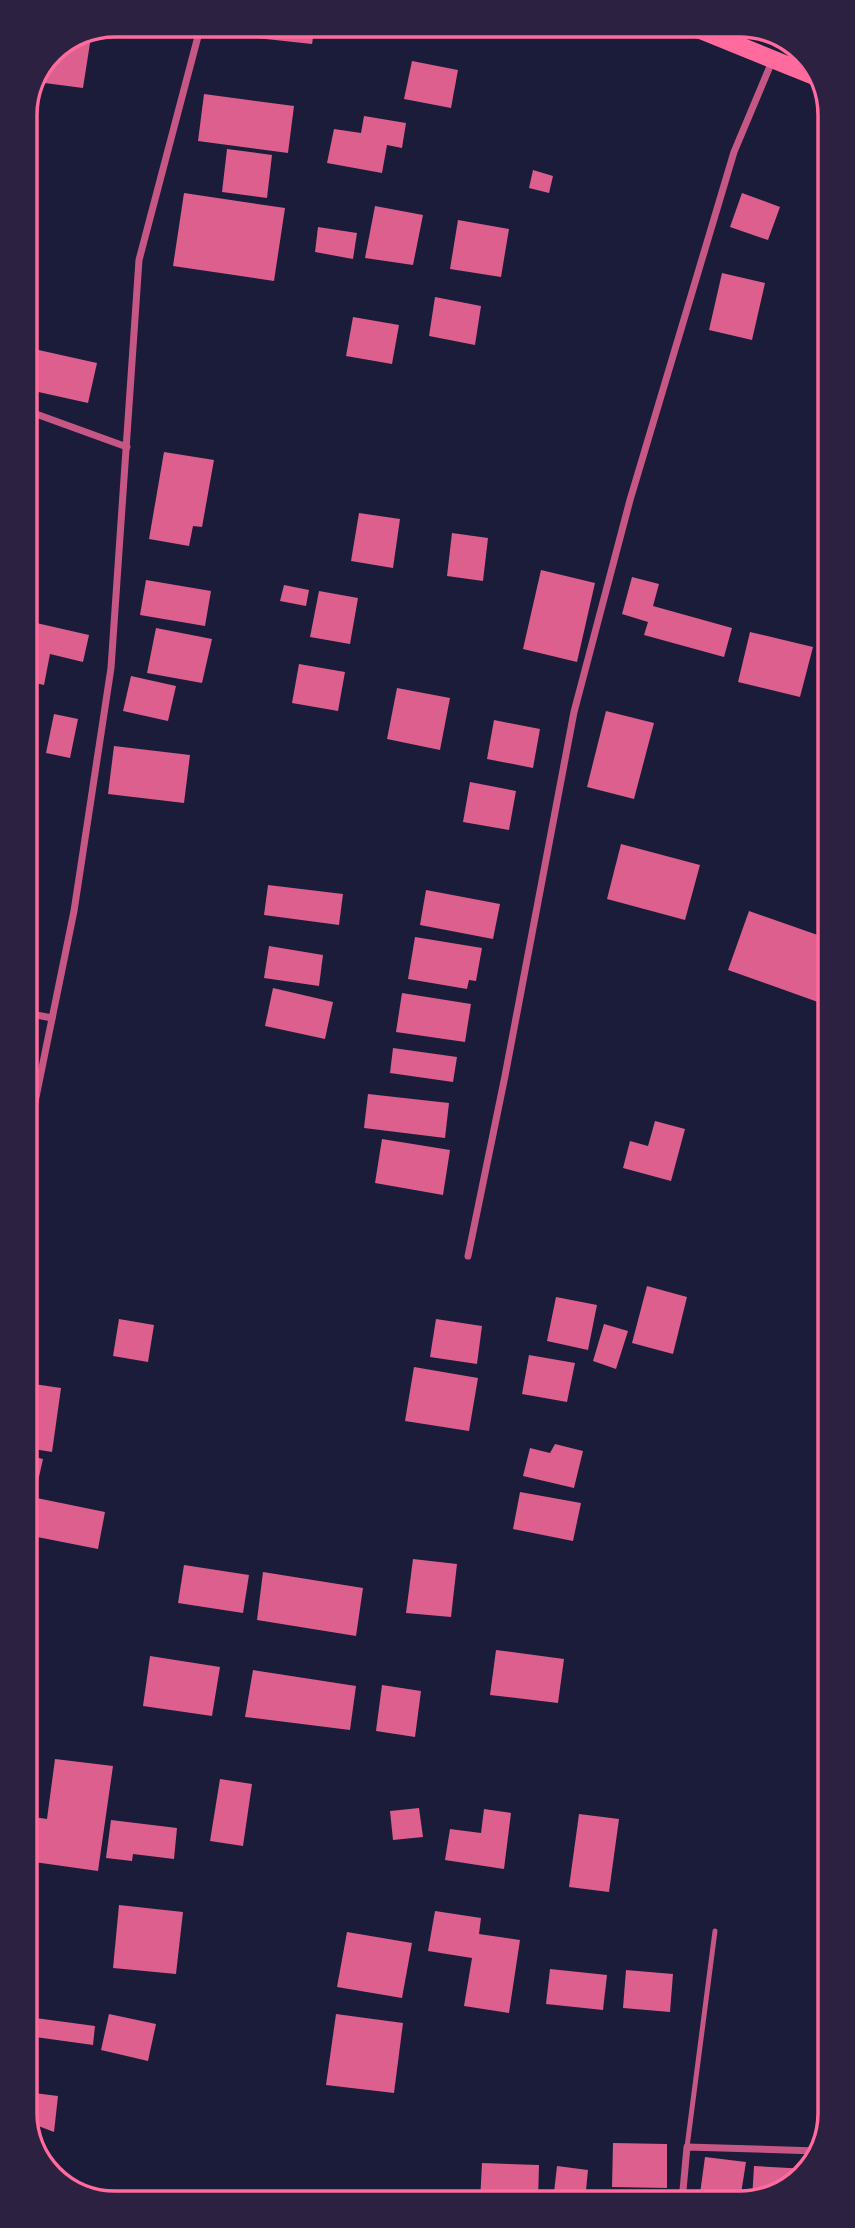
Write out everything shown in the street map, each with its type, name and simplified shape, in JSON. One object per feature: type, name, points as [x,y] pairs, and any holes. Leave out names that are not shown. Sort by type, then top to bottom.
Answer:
[{"type":"main road","points":[[719,37],[805,72]]},
{"type":"street","points":[[37,1092],[74,911],[111,668],[139,260],[198,37]]},
{"type":"street","points":[[468,1256],[574,712],[631,500],[734,152],[774,58]]},
{"type":"street","points":[[37,414],[127,447]]},
{"type":"street","points":[[37,1015],[52,1018]]},
{"type":"street","points":[[683,2191],[687,2147],[808,2151]]},
{"type":"lane","points":[[687,2147],[715,1931]]},
{"type":"building","points":[[246,37],[313,37],[312,44]]},
{"type":"building","points":[[86,43],[90,43],[83,88],[44,83],[60,60],[71,50]]},
{"type":"building","points":[[412,61],[458,70],[451,108],[404,99]]},
{"type":"building","points":[[204,94],[294,106],[288,153],[198,141]]},
{"type":"building","points":[[364,116],[406,123],[402,148],[387,145],[382,173],[327,163],[334,129],[361,133]]},
{"type":"building","points":[[227,149],[272,155],[267,198],[222,192]]},
{"type":"building","points":[[533,170],[553,176],[549,193],[529,188]]},
{"type":"building","points":[[184,193],[285,208],[274,281],[173,266]]},
{"type":"building","points":[[742,193],[780,207],[768,240],[730,227]]},
{"type":"building","points":[[375,206],[423,215],[413,265],[365,258]]},
{"type":"building","points":[[458,220],[509,229],[501,277],[450,269]]},
{"type":"building","points":[[318,227],[357,233],[353,259],[315,252]]},
{"type":"building","points":[[722,273],[765,283],[752,340],[709,330]]},
{"type":"building","points":[[435,297],[481,306],[475,345],[429,336]]},
{"type":"building","points":[[353,317],[399,325],[392,364],[346,356]]},
{"type":"building","points":[[37,350],[97,363],[88,403],[37,392]]},
{"type":"building","points":[[164,452],[214,460],[202,527],[193,526],[189,546],[149,539]]},
{"type":"building","points":[[359,513],[400,519],[393,568],[351,561]]},
{"type":"building","points":[[452,533],[488,538],[483,581],[447,576]]},
{"type":"building","points":[[541,570],[595,583],[577,662],[523,649]]},
{"type":"building","points":[[632,577],[659,584],[653,606],[732,628],[724,657],[644,635],[648,622],[622,614]]},
{"type":"building","points":[[146,580],[211,591],[205,626],[140,615]]},
{"type":"building","points":[[284,585],[309,590],[306,606],[280,601]]},
{"type":"building","points":[[319,591],[358,598],[350,644],[310,637]]},
{"type":"building","points":[[37,623],[89,635],[83,662],[50,654],[44,685],[37,683]]},
{"type":"building","points":[[156,628],[212,639],[202,683],[147,673]]},
{"type":"building","points":[[750,632],[813,647],[800,697],[738,682]]},
{"type":"building","points":[[299,664],[345,672],[338,711],[292,703]]},
{"type":"building","points":[[131,676],[176,686],[168,721],[123,711]]},
{"type":"building","points":[[397,688],[450,698],[440,750],[387,739]]},
{"type":"building","points":[[606,711],[654,723],[634,799],[587,787]]},
{"type":"building","points":[[54,714],[78,719],[70,758],[46,753]]},
{"type":"building","points":[[494,720],[540,729],[533,768],[487,759]]},
{"type":"building","points":[[114,746],[190,755],[184,803],[108,794]]},
{"type":"building","points":[[470,782],[516,791],[509,830],[463,822]]},
{"type":"building","points":[[621,844],[700,865],[685,920],[607,899]]},
{"type":"building","points":[[268,885],[343,894],[339,925],[264,915]]},
{"type":"building","points":[[426,890],[500,904],[493,939],[420,925]]},
{"type":"building","points":[[749,911],[818,935],[818,1002],[728,970]]},
{"type":"building","points":[[415,937],[482,948],[476,981],[469,980],[467,989],[408,979]]},
{"type":"building","points":[[269,946],[323,955],[319,986],[264,978]]},
{"type":"building","points":[[273,988],[333,1002],[325,1039],[265,1026]]},
{"type":"building","points":[[402,993],[471,1004],[465,1042],[396,1032]]},
{"type":"building","points":[[393,1048],[457,1057],[453,1082],[390,1073]]},
{"type":"building","points":[[368,1094],[449,1103],[445,1138],[364,1128]]},
{"type":"building","points":[[655,1121],[685,1129],[671,1181],[623,1168],[630,1141],[648,1146]]},
{"type":"building","points":[[382,1139],[450,1150],[443,1195],[375,1183]]},
{"type":"building","points":[[647,1286],[687,1297],[673,1354],[632,1343]]},
{"type":"building","points":[[556,1297],[597,1305],[588,1350],[547,1341]]},
{"type":"building","points":[[119,1319],[154,1325],[148,1362],[113,1356]]},
{"type":"building","points":[[436,1319],[482,1326],[477,1364],[430,1357]]},
{"type":"building","points":[[604,1324],[628,1331],[616,1369],[593,1361]]},
{"type":"building","points":[[529,1355],[575,1363],[567,1402],[522,1394]]},
{"type":"building","points":[[414,1367],[478,1378],[469,1431],[405,1421]]},
{"type":"building","points":[[37,1384],[61,1388],[52,1452],[37,1450]]},
{"type":"building","points":[[555,1444],[583,1451],[574,1488],[523,1476],[530,1448],[550,1453]]},
{"type":"building","points":[[37,1458],[43,1459],[37,1486]]},
{"type":"building","points":[[520,1492],[581,1503],[573,1541],[513,1529]]},
{"type":"building","points":[[37,1498],[105,1512],[98,1549],[37,1537]]},
{"type":"building","points":[[413,1559],[457,1564],[451,1617],[406,1613]]},
{"type":"building","points":[[184,1565],[249,1575],[243,1613],[178,1603]]},
{"type":"building","points":[[263,1572],[363,1588],[356,1636],[257,1620]]},
{"type":"building","points":[[496,1650],[564,1659],[558,1703],[490,1695]]},
{"type":"building","points":[[150,1656],[220,1667],[212,1716],[143,1706]]},
{"type":"building","points":[[253,1670],[356,1686],[350,1730],[245,1717]]},
{"type":"building","points":[[382,1685],[421,1691],[415,1737],[376,1731]]},
{"type":"building","points":[[55,1759],[113,1766],[98,1871],[37,1862],[37,1818],[47,1819]]},
{"type":"building","points":[[220,1779],[252,1784],[243,1846],[210,1841]]},
{"type":"building","points":[[419,1808],[423,1837],[393,1840],[390,1811]]},
{"type":"building","points":[[484,1809],[511,1813],[504,1869],[445,1860],[450,1829],[481,1833]]},
{"type":"building","points":[[579,1814],[619,1819],[609,1892],[569,1887]]},
{"type":"building","points":[[111,1820],[177,1828],[174,1859],[133,1854],[132,1861],[106,1858]]},
{"type":"building","points":[[119,1905],[183,1912],[176,1974],[113,1968]]},
{"type":"building","points":[[435,1911],[481,1918],[479,1934],[520,1940],[509,2013],[464,2006],[472,1958],[428,1951]]},
{"type":"building","points":[[347,1932],[412,1943],[402,1998],[337,1987]]},
{"type":"building","points":[[550,1969],[607,1975],[603,2010],[546,2004]]},
{"type":"building","points":[[626,1970],[673,1974],[670,2012],[623,2008]]},
{"type":"building","points":[[109,2014],[156,2024],[148,2061],[101,2050]]},
{"type":"building","points":[[336,2014],[403,2023],[394,2093],[326,2085]]},
{"type":"building","points":[[37,2018],[95,2026],[93,2045],[37,2037]]},
{"type":"building","points":[[37,2093],[58,2096],[54,2132],[38,2126]]},
{"type":"building","points":[[613,2143],[667,2144],[667,2188],[612,2187]]},
{"type":"building","points":[[705,2157],[746,2162],[741,2191],[700,2191]]},
{"type":"building","points":[[482,2163],[539,2165],[538,2191],[481,2191]]},
{"type":"building","points":[[557,2166],[588,2170],[586,2191],[554,2191]]},
{"type":"building","points":[[754,2166],[795,2168],[775,2183],[753,2190]]}]
